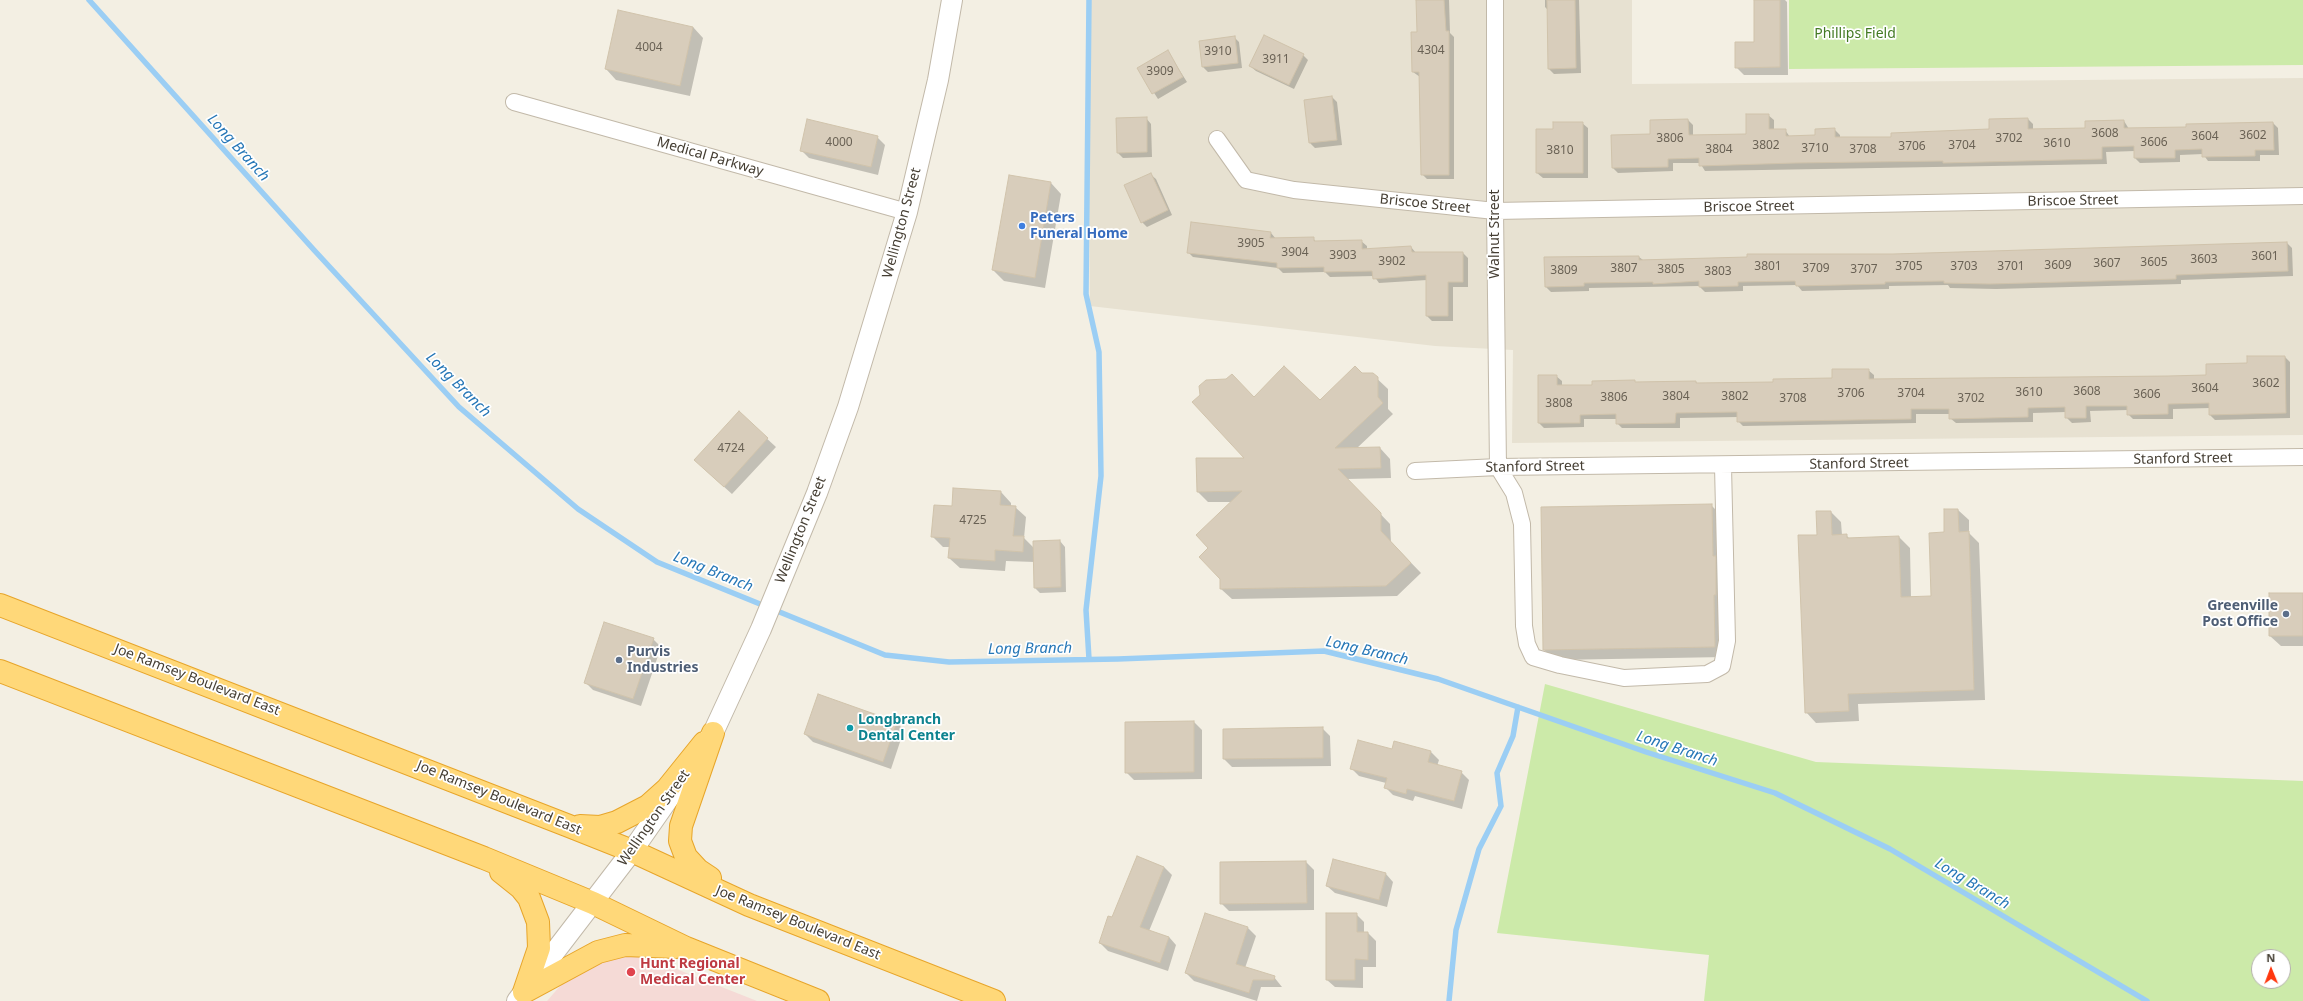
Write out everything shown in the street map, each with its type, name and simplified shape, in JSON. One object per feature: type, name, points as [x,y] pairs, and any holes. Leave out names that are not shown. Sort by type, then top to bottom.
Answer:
[{"type":"highway","name":"Joe Ramsey Boulevard East","points":[[0,605],[570,826],[632,851],[749,905],[994,1001]]},
{"type":"highway","points":[[0,671],[484,858],[593,903],[686,948],[818,1001]]},
{"type":"highway","points":[[570,826],[600,827],[631,816],[648,806],[667,789],[713,733]]},
{"type":"highway","points":[[713,733],[681,826],[680,841],[686,857],[698,870],[749,905]]},
{"type":"highway","points":[[484,858],[521,888],[529,898],[536,911],[539,948],[521,996]]},
{"type":"highway","points":[[521,996],[569,966],[605,950],[624,945],[686,948]]},
{"type":"street","name":"Wellington Street","points":[[521,996],[632,851],[713,733],[761,629],[817,493],[848,407],[907,212],[938,80],[952,0]]},
{"type":"street","name":"Walnut Street","points":[[1495,0],[1495,211],[1498,467]]},
{"type":"street","name":"Medical Parkway","points":[[514,102],[907,212]]},
{"type":"street","name":"Briscoe Street","points":[[1217,139],[1246,180],[1294,190],[1495,211],[2303,196]]},
{"type":"street","name":"Stanford Street","points":[[1415,471],[1498,467],[1724,466],[2303,457]]},
{"type":"street","points":[[1498,467],[1514,493],[1522,524],[1524,626],[1527,644],[1533,657],[1560,665],[1624,678],[1707,674],[1722,666],[1727,642],[1724,466]]},
{"type":"shaded area","points":[[1087,0],[1632,0],[1632,84],[2303,78],[2303,435],[1512,443],[1513,350],[1435,346],[1090,306]]},
{"type":"shaded area","name":"Hunt Regional Medical Center","points":[[641,955],[757,1001],[547,1001],[567,978],[601,958]]},
{"type":"green space","name":"Phillips Field","points":[[1789,0],[2303,0],[2303,65],[1789,69]]},
{"type":"green space","points":[[1545,684],[1816,762],[2303,781],[2303,1001],[1704,1001],[1709,955],[1497,933]]},
{"type":"building","points":[[1416,0],[1444,0],[1446,31],[1449,31],[1449,175],[1421,175],[1419,72],[1412,72],[1411,32],[1417,32]]},
{"type":"building","points":[[1547,0],[1575,0],[1576,68],[1548,69]]},
{"type":"building","points":[[1754,0],[1780,0],[1780,67],[1735,68],[1735,42],[1754,42]]},
{"type":"building","points":[[618,10],[693,27],[680,86],[605,69]]},
{"type":"building","points":[[1264,35],[1304,54],[1289,85],[1249,66]]},
{"type":"building","points":[[1235,36],[1238,63],[1202,67],[1199,41]]},
{"type":"building","points":[[1168,50],[1183,77],[1152,94],[1137,68]]},
{"type":"building","points":[[1332,96],[1337,140],[1309,143],[1304,100]]},
{"type":"building","points":[[1746,114],[1769,114],[1769,129],[1786,129],[1786,136],[1815,135],[1815,129],[1835,128],[1835,137],[1891,137],[1891,133],[1989,129],[1989,119],[2028,118],[2028,129],[2085,128],[2085,121],[2124,120],[2124,128],[2186,127],[2186,124],[2273,122],[2274,150],[2255,150],[2255,156],[2202,157],[2202,149],[2175,150],[2175,158],[2134,158],[2134,146],[2102,147],[2102,159],[1943,163],[1943,161],[1795,163],[1699,166],[1699,158],[1668,159],[1668,167],[1612,168],[1611,135],[1650,134],[1650,120],[1688,119],[1689,135],[1746,134]]},
{"type":"building","points":[[1147,117],[1147,152],[1117,153],[1116,118]]},
{"type":"building","points":[[807,119],[878,136],[871,167],[800,151]]},
{"type":"building","points":[[1553,122],[1583,122],[1583,173],[1536,173],[1536,129],[1553,129]]},
{"type":"building","points":[[1151,173],[1168,210],[1141,223],[1124,185]]},
{"type":"building","name":"Peters Funeral Home","points":[[1009,175],[1051,182],[1035,278],[992,270]]},
{"type":"building","points":[[1191,222],[1271,232],[1270,238],[1314,237],[1314,241],[1362,240],[1362,249],[1411,246],[1412,252],[1463,252],[1463,282],[1448,282],[1448,316],[1426,316],[1426,275],[1373,279],[1372,271],[1324,272],[1324,267],[1277,268],[1277,263],[1187,253]]},
{"type":"building","points":[[2287,242],[2288,271],[2176,275],[2176,279],[1990,284],[1944,283],[1944,281],[1885,282],[1885,284],[1796,286],[1795,281],[1738,282],[1738,286],[1699,287],[1699,281],[1653,284],[1653,282],[1584,283],[1584,286],[1545,287],[1544,257],[1639,256],[1639,260],[1747,257],[1747,254],[1893,254]]},
{"type":"building","points":[[2247,356],[2285,356],[2286,413],[2209,415],[2209,403],[2168,404],[2168,414],[2127,415],[2127,406],[2086,406],[2086,418],[2065,418],[2065,407],[2028,408],[2028,417],[1949,419],[1949,409],[1911,409],[1911,419],[1737,422],[1737,412],[1676,413],[1675,423],[1616,424],[1616,414],[1580,415],[1580,423],[1538,423],[1538,375],[1557,375],[1557,385],[1592,385],[1592,381],[1635,380],[1635,382],[1696,381],[1696,383],[1773,382],[1773,379],[1832,378],[1832,369],[1869,369],[1869,379],[2206,375],[2206,364],[2247,363]]},
{"type":"building","points":[[1284,366],[1320,400],[1355,366],[1362,373],[1373,373],[1378,377],[1378,397],[1383,403],[1335,448],[1380,447],[1381,468],[1338,469],[1381,513],[1381,531],[1411,563],[1386,586],[1220,589],[1220,579],[1199,557],[1208,548],[1196,535],[1242,491],[1197,492],[1196,458],[1244,458],[1192,402],[1200,395],[1199,386],[1206,380],[1226,379],[1232,374],[1254,397]]},
{"type":"building","points":[[739,411],[768,438],[724,487],[694,460]]},
{"type":"building","points":[[953,488],[1001,491],[1000,505],[1016,506],[1013,536],[1024,536],[1023,552],[995,550],[995,561],[948,558],[950,538],[931,537],[934,505],[952,506]]},
{"type":"building","points":[[1712,504],[1713,556],[1716,556],[1716,595],[1714,595],[1715,647],[1543,650],[1541,507]]},
{"type":"building","points":[[1944,509],[1958,509],[1959,532],[1969,531],[1974,690],[1848,694],[1849,711],[1805,713],[1798,535],[1817,535],[1816,511],[1831,511],[1832,535],[1847,534],[1847,538],[1899,536],[1901,597],[1931,596],[1929,533],[1944,532]]},
{"type":"building","points":[[1060,540],[1061,587],[1034,588],[1033,541]]},
{"type":"building","name":"Greenville Post Office","points":[[2269,593],[2303,593],[2303,636],[2269,636]]},
{"type":"building","name":"Purvis Industries","points":[[604,622],[654,638],[633,699],[584,683]]},
{"type":"building","name":"Longbranch Dental Center","points":[[818,694],[897,722],[883,762],[804,734]]},
{"type":"building","points":[[1194,721],[1194,772],[1125,773],[1125,722]]},
{"type":"building","points":[[1323,727],[1323,758],[1223,759],[1223,729]]},
{"type":"building","points":[[1358,740],[1392,749],[1394,741],[1431,751],[1428,762],[1462,771],[1454,801],[1407,789],[1406,794],[1384,788],[1387,778],[1350,769]]},
{"type":"building","points":[[1137,856],[1164,867],[1140,927],[1169,937],[1160,963],[1099,943],[1108,916],[1112,917]]},
{"type":"building","points":[[1333,859],[1386,873],[1379,900],[1326,886]]},
{"type":"building","points":[[1306,861],[1307,903],[1220,904],[1220,862]]},
{"type":"building","points":[[1205,913],[1248,927],[1236,964],[1275,976],[1274,980],[1253,980],[1249,993],[1185,973]]},
{"type":"building","points":[[1326,913],[1357,913],[1357,932],[1368,932],[1368,960],[1355,959],[1355,980],[1326,980]]},
{"type":"waterway","name":"Long Branch","points":[[89,0],[314,250],[459,407],[578,509],[657,562],[885,655],[949,662],[1118,659],[1324,651],[1438,679],[1646,752],[1775,793],[1890,849],[2147,1001]]},
{"type":"waterway","points":[[1089,0],[1086,294],[1099,352],[1101,476],[1086,610],[1089,659]]},
{"type":"waterway","points":[[1449,1001],[1456,930],[1479,849],[1501,806],[1497,773],[1513,736],[1518,707]]},
{"type":"place","name":"Peters Funeral Home","points":[[1022,226]]},
{"type":"place","name":"Greenville Post Office","points":[[2286,614]]},
{"type":"place","name":"Purvis Industries","points":[[619,660]]},
{"type":"place","name":"Longbranch Dental Center","points":[[850,728]]},
{"type":"place","name":"Hunt Regional Medical Center","points":[[631,972]]}]
